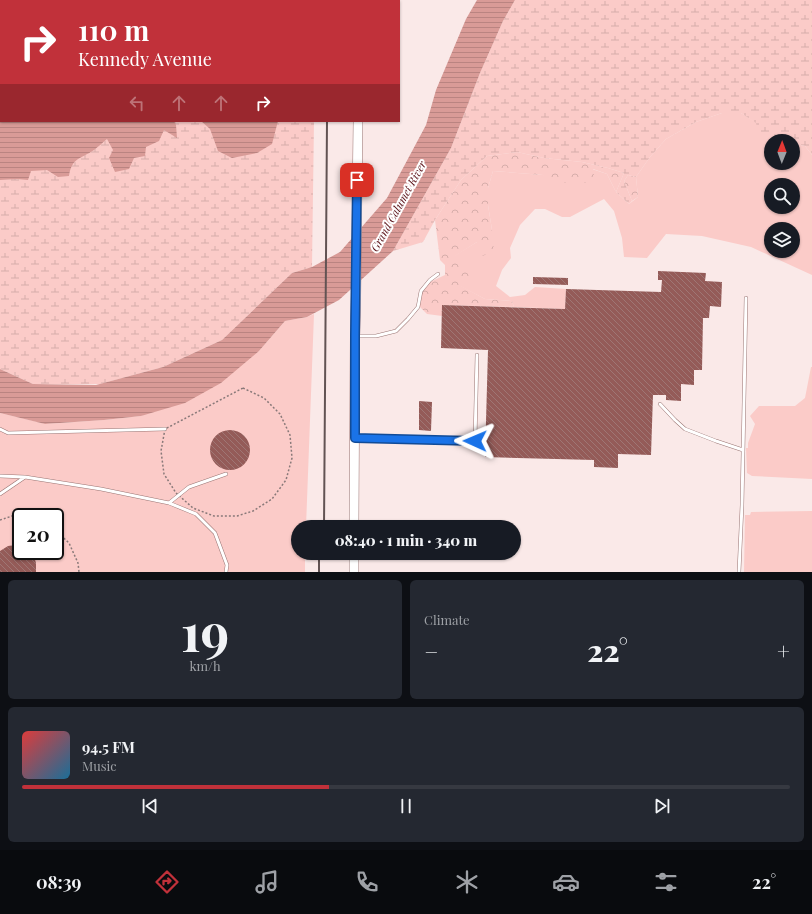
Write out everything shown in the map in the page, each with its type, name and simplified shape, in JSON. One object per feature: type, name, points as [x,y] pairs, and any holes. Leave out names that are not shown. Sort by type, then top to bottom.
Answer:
[{"type":"main road","points":[[354,520],[358,122]]},
{"type":"main road","points":[[354,560],[354,572]]},
{"type":"lane","points":[[355,336],[376,336],[396,331],[418,307],[421,291],[430,280],[438,274]]},
{"type":"lane","points":[[739,572],[742,505],[746,298]]},
{"type":"lane","points":[[355,438],[475,441],[477,355]]},
{"type":"lane","points":[[660,404],[686,429],[743,450]]},
{"type":"lane","points":[[0,429],[8,433],[165,429]]},
{"type":"lane","points":[[169,503],[189,487],[226,474]]},
{"type":"lane","points":[[0,476],[25,477],[101,489],[169,503],[196,514],[215,533],[227,565],[226,572]]},
{"type":"lane","points":[[0,494],[25,477]]},
{"type":"path","points":[[243,388],[264,398],[280,414],[290,435],[292,458],[286,480],[272,498],[254,511],[237,516],[214,516],[193,508],[178,496],[164,474],[160,451],[165,429],[243,388]]},
{"type":"path","points":[[0,520],[12,516]]},
{"type":"path","points":[[64,538],[69,543],[78,563],[80,572]]},
{"type":"green space","points":[[515,0],[812,0],[812,155],[805,146],[800,145],[800,134],[764,135],[758,133],[756,123],[741,113],[722,113],[696,122],[666,139],[650,157],[636,177],[628,175],[624,181],[632,201],[629,204],[616,192],[624,173],[582,162],[544,158],[517,152],[487,156],[461,180],[435,220],[423,242],[393,251],[451,148],[480,73],[503,21]]},
{"type":"green space","points":[[722,113],[741,113],[770,134],[764,134],[764,170],[800,170],[800,145],[805,146],[812,155],[812,275],[775,258],[800,258],[800,222],[764,222],[764,253],[751,247],[702,236],[666,234],[647,258],[624,257],[622,238],[614,211],[604,199],[570,217],[562,217],[545,209],[535,209],[520,225],[510,248],[511,258],[502,270],[496,286],[510,297],[525,295],[535,287],[566,289],[565,309],[514,307],[512,301],[485,299],[460,286],[454,256],[477,242],[492,230],[488,205],[488,188],[493,171],[543,175],[594,183],[592,169],[607,174],[616,192],[629,204],[638,197],[636,177],[650,157],[666,139],[696,122]]},
{"type":"green space","points":[[0,122],[314,122],[312,267],[292,273],[222,340],[163,367],[100,384],[33,384],[0,369]]},
{"type":"green space","points":[[517,152],[544,158],[582,162],[624,173],[616,192],[607,174],[593,169],[595,183],[548,183],[543,175],[493,171],[488,188],[488,205],[494,252],[482,256],[477,242],[455,256],[470,272],[467,281],[461,286],[485,299],[512,301],[514,307],[442,305],[442,316],[427,314],[418,305],[420,294],[430,282],[445,275],[445,265],[440,260],[435,220],[461,180],[487,156]]},
{"type":"green space","points":[[628,175],[636,177],[638,197],[632,201],[624,181]]},
{"type":"green space","points":[[314,314],[306,520],[291,520],[291,560],[305,560],[305,572],[0,572],[0,413],[46,424],[141,416],[259,351],[285,321],[307,317]]},
{"type":"green space","points":[[811,367],[812,479],[752,476],[747,473],[746,448],[748,448],[748,443],[755,424],[750,416],[759,406],[795,406],[805,398]]},
{"type":"green space","points":[[812,511],[812,572],[744,572],[745,515],[750,515],[751,512]]},
{"type":"water","name":"Grand Calumet River","points":[[477,0],[515,0],[503,21],[480,73],[451,148],[393,251],[339,300],[307,317],[285,321],[259,351],[221,383],[185,403],[141,416],[45,424],[0,413],[0,369],[33,384],[96,385],[163,367],[222,340],[292,273],[312,267],[340,252],[387,198],[426,125],[436,90],[466,19]]},
{"type":"water","points":[[0,122],[174,122],[176,125],[177,138],[164,130],[159,141],[146,147],[145,156],[134,158],[129,169],[115,172],[109,158],[113,150],[107,139],[94,150],[78,159],[72,165],[69,176],[58,177],[47,170],[31,171],[28,180],[0,180]]},
{"type":"water","points":[[202,122],[278,122],[272,144],[257,153],[232,158],[218,151],[210,129]]},
{"type":"building","points":[[658,271],[706,273],[705,281],[722,282],[721,307],[710,306],[709,318],[703,318],[702,370],[694,370],[694,385],[681,384],[681,401],[666,400],[666,395],[653,395],[651,455],[618,454],[618,468],[594,467],[594,460],[485,457],[488,350],[441,348],[442,305],[565,309],[566,289],[661,292],[662,280],[658,280]]},
{"type":"building","points":[[533,277],[568,278],[568,285],[533,284]]},
{"type":"building","points":[[419,401],[432,402],[431,431],[419,430]]},
{"type":"building","points":[[234,430],[241,433],[247,439],[250,450],[249,458],[241,467],[234,470],[226,470],[219,467],[211,458],[210,446],[213,439],[222,431]]},
{"type":"building","points":[[12,545],[12,560],[35,560],[36,572],[0,572],[0,551]]},
{"type":"railway","points":[[324,520],[327,122]]},
{"type":"railway","points":[[319,560],[319,572]]},
{"type":"route","points":[[357,180],[355,438],[475,441]]}]
